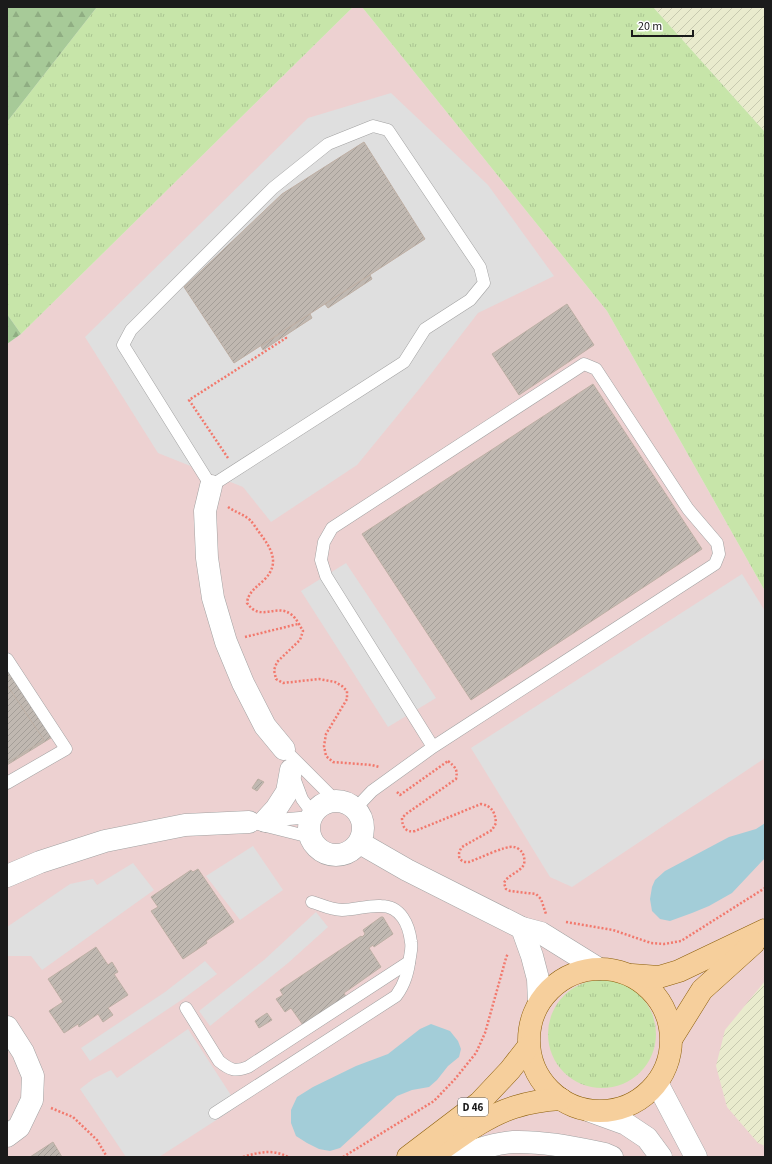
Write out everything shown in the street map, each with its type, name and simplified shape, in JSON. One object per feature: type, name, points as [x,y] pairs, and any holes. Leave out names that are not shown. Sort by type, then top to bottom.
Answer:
[{"type":"main road","points":[[632,975],[652,990],[667,1014],[672,1038],[669,1060],[657,1083],[639,1100],[616,1110],[590,1111],[566,1103],[545,1087],[535,1071],[528,1047],[533,1013],[546,992],[560,979],[583,970],[599,969],[616,969],[632,975],[658,977],[679,971],[765,930]]},
{"type":"main road","points":[[672,1038],[702,990],[765,934]]},
{"type":"main road","name":"D 46","points":[[408,1157],[479,1103],[510,1070],[528,1047]]},
{"type":"main road","name":"D 46","points":[[431,1157],[479,1123],[514,1107],[540,1101],[561,1099]]},
{"type":"street","points":[[217,494],[205,511],[207,558],[213,598],[226,642],[244,683],[265,726],[284,750]]},
{"type":"street","points":[[8,874],[105,841],[185,825],[257,821],[276,809],[287,792],[292,770]]},
{"type":"street","points":[[331,802],[346,805],[362,819],[364,831],[360,843],[352,851],[341,855],[330,855],[321,851],[314,845],[312,823],[319,807],[331,802]]},
{"type":"street","points":[[360,843],[407,870],[522,928],[541,933],[599,969]]},
{"type":"street","points":[[522,928],[538,979],[539,1002]]},
{"type":"street","points":[[7,1027],[23,1052],[33,1076],[32,1100],[19,1127],[7,1136]]},
{"type":"street","points":[[657,1083],[696,1157]]},
{"type":"street","points":[[590,1111],[626,1124],[647,1138],[661,1157]]},
{"type":"street","points":[[456,1157],[476,1150],[512,1142],[562,1145],[605,1154],[612,1157]]},
{"type":"lane","points":[[373,126],[388,130],[480,267],[484,283],[470,300],[425,329],[404,362],[236,470],[217,494],[123,345],[131,330],[273,188],[328,144],[373,126]]},
{"type":"lane","points":[[284,750],[346,805],[372,791],[433,747],[715,564],[719,554],[717,543],[688,509],[596,369],[590,366],[584,364],[332,528],[324,542],[320,560],[326,576],[433,747]]},
{"type":"lane","points":[[7,659],[66,750],[7,783]]},
{"type":"lane","points":[[284,750],[312,823]]},
{"type":"lane","points":[[257,821],[312,823]]},
{"type":"lane","points":[[257,821],[312,823]]},
{"type":"lane","points":[[215,1113],[396,996],[408,974],[412,945],[410,929],[402,915],[393,908],[382,906],[342,910],[312,902]]},
{"type":"lane","points":[[186,1008],[219,1061],[227,1068],[239,1071],[248,1067],[410,962]]},
{"type":"path","points":[[236,470],[189,400],[286,338],[284,336]]},
{"type":"path","points":[[217,494],[234,511],[250,520],[268,543],[273,554],[272,566],[266,578],[248,596],[246,603],[252,610],[258,612],[283,610],[293,615],[303,631],[300,640],[277,662],[274,670],[276,679],[283,683],[319,679],[335,682],[347,691],[348,699],[326,734],[324,746],[326,756],[333,762],[372,765],[378,767],[400,795],[448,761]]},
{"type":"path","points":[[226,642],[298,624]]},
{"type":"path","points":[[433,747],[455,767],[458,772],[456,779],[406,814],[402,818],[402,824],[405,829],[410,832],[415,832],[481,804],[487,805],[492,809],[496,823],[492,830],[462,847],[459,851],[461,861],[469,862],[508,847],[515,846],[521,850],[524,856],[524,862],[523,866],[505,880],[504,884],[506,889],[510,891],[536,894],[541,899],[547,918]]},
{"type":"path","points":[[32,1100],[73,1117],[97,1140],[107,1157]]},
{"type":"path","points":[[243,1157],[259,1152],[274,1152],[288,1157]]},
{"type":"shaded area","points":[[353,7],[362,7],[607,311],[765,591],[765,1157],[7,1157],[7,344],[21,334]]},
{"type":"shaded area","points":[[391,93],[488,185],[554,276],[478,313],[420,388],[357,465],[271,522],[243,487],[158,453],[85,337],[308,118]],"holes":[[[364,142],[425,239],[370,275],[372,279],[328,307],[325,304],[310,314],[312,318],[264,349],[261,346],[234,363],[185,287],[282,194]]]},
{"type":"shaded area","points":[[346,563],[436,698],[388,727],[301,591]]},
{"type":"shaded area","points":[[742,574],[765,611],[765,758],[572,887],[550,877],[471,748]]},
{"type":"shaded area","points":[[253,846],[283,890],[240,920],[206,876]]},
{"type":"shaded area","points":[[133,863],[154,890],[42,970],[31,956],[7,956],[7,927],[70,884],[93,879],[97,885]]},
{"type":"shaded area","points":[[316,912],[328,927],[288,963],[210,1026],[199,1011],[264,960]]},
{"type":"shaded area","points":[[205,961],[217,974],[183,999],[90,1061],[81,1048],[165,992]]},
{"type":"shaded area","points":[[188,1029],[238,1106],[159,1157],[126,1157],[80,1089],[93,1079],[111,1070],[117,1078]]},
{"type":"green space","points":[[7,7],[97,7],[7,122]]},
{"type":"green space","points":[[97,7],[353,7],[21,334],[7,314],[7,122]]},
{"type":"green space","points":[[362,7],[653,7],[765,132],[765,591],[607,311]]},
{"type":"green space","points":[[653,7],[765,7],[765,132]]},
{"type":"green space","points":[[7,314],[21,334],[7,344]]},
{"type":"green space","points":[[602,980],[623,984],[640,996],[652,1013],[656,1034],[652,1055],[640,1072],[623,1084],[602,1088],[581,1084],[564,1072],[552,1055],[548,1034],[552,1013],[564,996],[581,984]]},
{"type":"green space","points":[[765,981],[765,1146],[758,1143],[727,1107],[716,1066],[725,1030]]},
{"type":"water","points":[[765,823],[765,858],[732,893],[709,906],[670,921],[660,919],[652,911],[650,899],[652,887],[655,880],[665,871],[729,837],[756,829]]},
{"type":"water","points":[[431,1024],[450,1031],[458,1041],[461,1049],[459,1057],[448,1066],[437,1080],[429,1087],[412,1090],[397,1096],[340,1148],[330,1151],[319,1149],[296,1136],[291,1123],[291,1110],[297,1097],[313,1087],[356,1066],[388,1054],[420,1029]]},
{"type":"building","points":[[364,142],[425,239],[234,363],[184,287],[282,194]]},
{"type":"building","points":[[370,275],[372,279],[328,308],[325,304]]},
{"type":"building","points":[[567,304],[594,345],[519,395],[492,354]]},
{"type":"building","points":[[310,314],[312,318],[263,350],[261,346]]},
{"type":"building","points":[[593,384],[702,549],[471,700],[362,534]]},
{"type":"building","points":[[7,659],[54,736],[7,765]]},
{"type":"building","points":[[7,685],[44,740],[7,763]]},
{"type":"building","points":[[258,779],[264,782],[257,791],[252,788]]},
{"type":"building","points":[[198,869],[234,922],[183,959],[151,911],[158,907],[151,897],[191,870],[193,872]]},
{"type":"building","points":[[383,917],[393,934],[374,947],[373,945],[369,948],[381,967],[344,993],[346,997],[303,1025],[291,1008],[285,1012],[276,999],[283,995],[280,990],[361,936],[362,937],[365,934],[363,930]]},
{"type":"building","points":[[96,947],[108,965],[112,962],[118,972],[114,974],[128,995],[108,1008],[113,1015],[103,1022],[98,1014],[79,1027],[78,1024],[64,1033],[49,1011],[63,1002],[48,979]]},
{"type":"building","points":[[267,1013],[272,1020],[259,1028],[255,1021]]},
{"type":"building","points":[[53,1142],[62,1157],[30,1157]]}]
